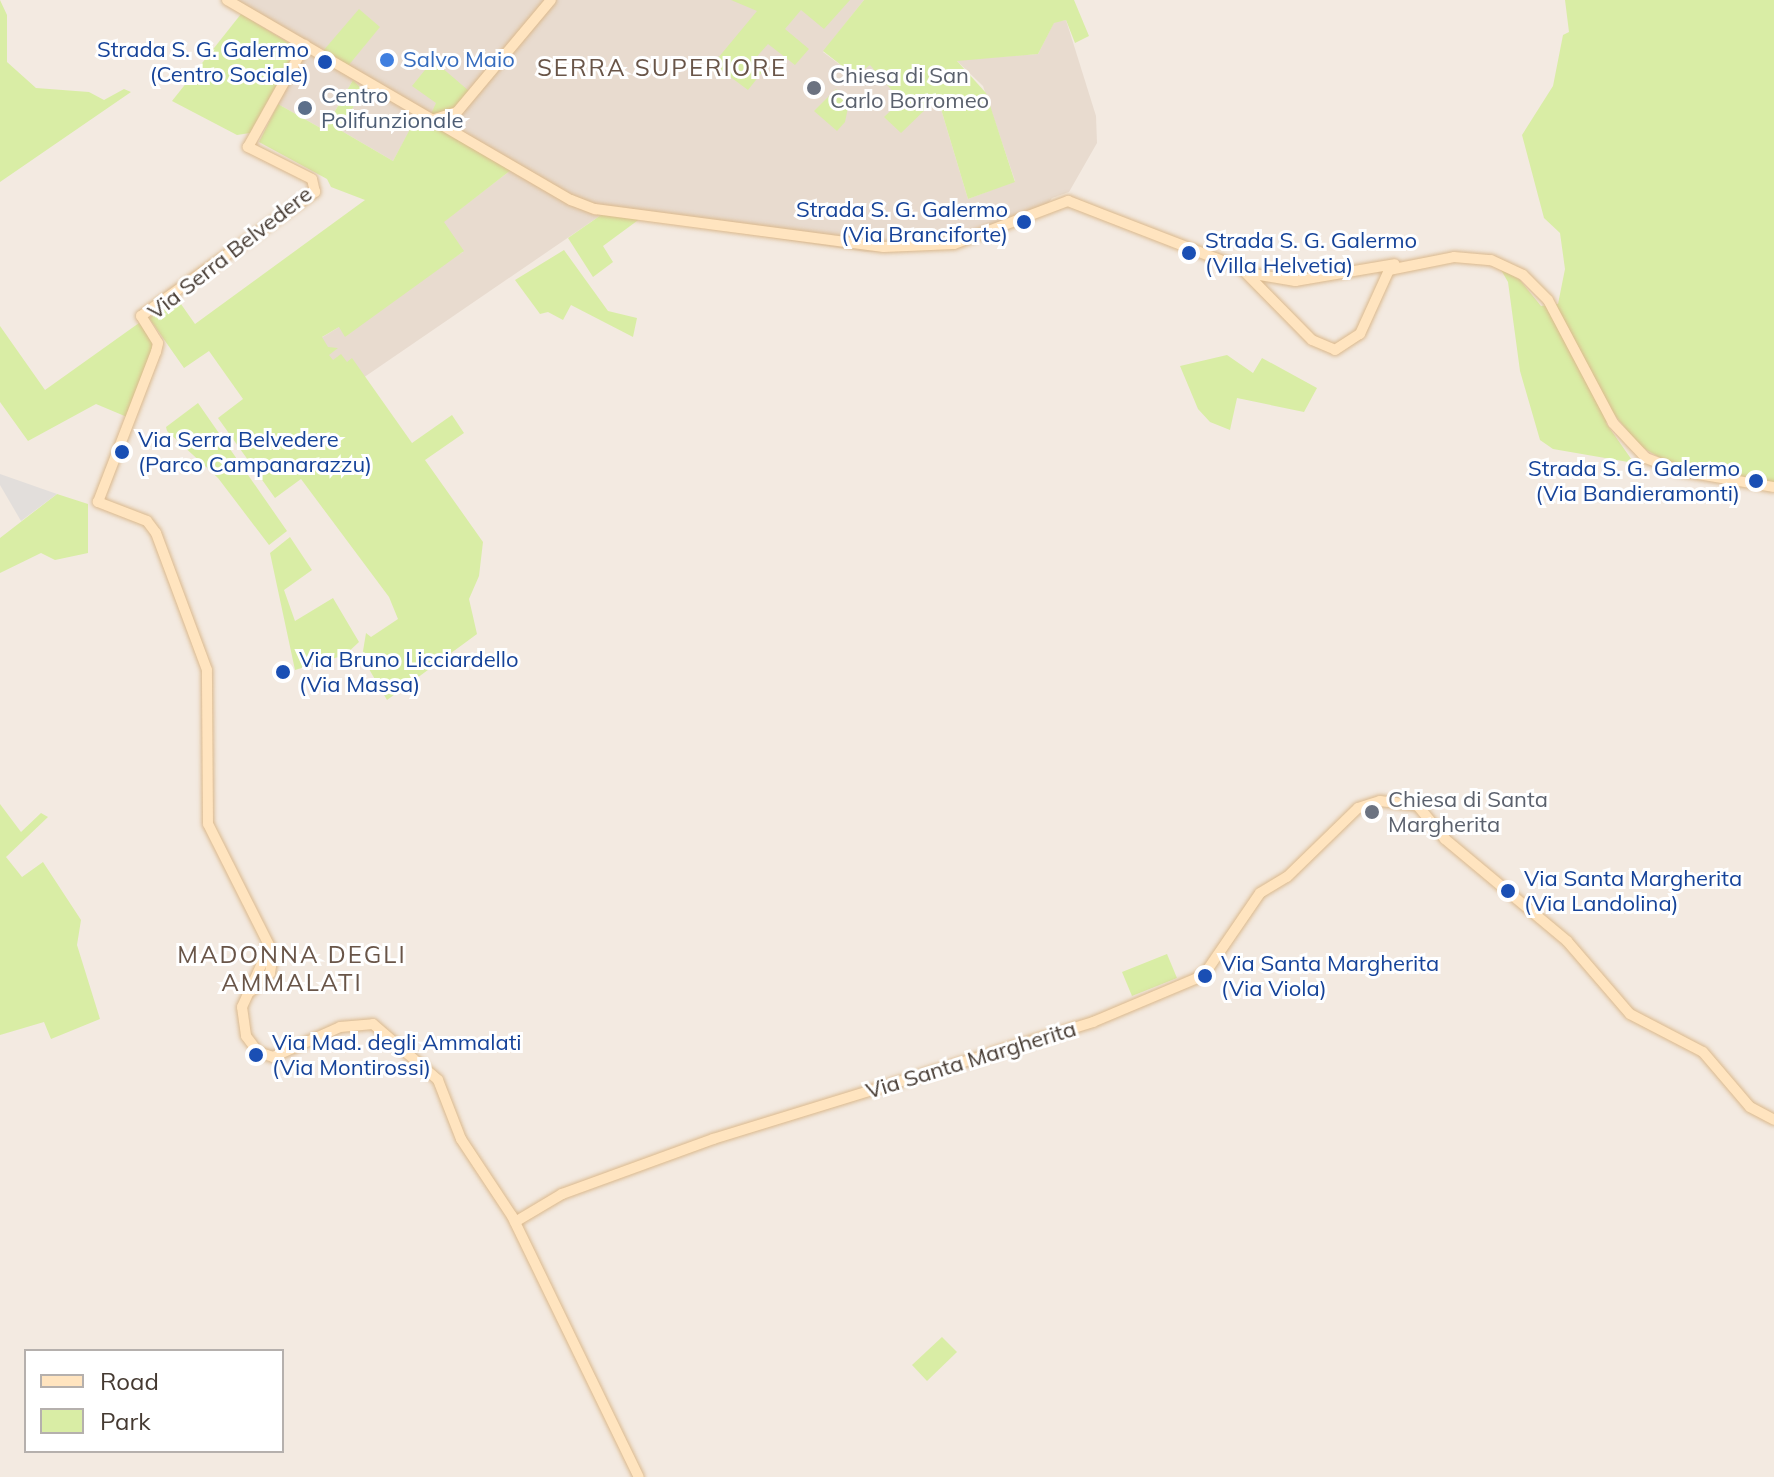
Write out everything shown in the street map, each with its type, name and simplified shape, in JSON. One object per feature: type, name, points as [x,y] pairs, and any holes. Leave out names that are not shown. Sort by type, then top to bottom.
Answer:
[{"type":"street","points":[[227,0],[571,200],[595,209],[884,247],[961,242],[1068,201],[1279,281]]},
{"type":"street","points":[[447,128],[551,0]]},
{"type":"street","name":"Via Serra Belvedere","points":[[305,45],[248,147],[312,179],[315,192],[141,316],[158,343],[156,352],[98,502],[147,521],[156,533],[207,670],[208,824],[236,886],[268,938],[273,966],[251,991],[242,1007],[242,1027],[266,1056],[358,1023],[385,1032],[445,1089],[461,1139],[515,1222]]},
{"type":"street","points":[[432,119],[456,115]]},
{"type":"street","points":[[456,115],[465,138]]},
{"type":"street","points":[[1267,290],[1269,283],[1279,281],[1408,263],[1474,257],[1500,263],[1529,280],[1555,311],[1610,416],[1632,447],[1659,465],[1774,488]]},
{"type":"street","points":[[1241,268],[1267,290],[1312,340],[1335,350],[1349,346],[1360,334],[1389,270],[1408,263]]},
{"type":"street","points":[[1365,269],[1379,270],[1384,277]]},
{"type":"street","name":"Via Santa Margherita","points":[[515,1222],[562,1194],[691,1147],[1093,1022],[1197,978],[1208,969],[1260,893],[1287,877],[1329,832],[1372,802],[1418,806],[1445,839],[1567,941],[1630,1014],[1703,1052],[1750,1107],[1774,1120]]},
{"type":"street","points":[[515,1222],[639,1477]]},
{"type":"shaded area","points":[[237,0],[864,0],[823,52],[855,76],[870,64],[901,101],[894,111],[931,104],[941,109],[968,199],[1015,181],[983,86],[956,60],[1038,54],[1054,22],[1066,20],[1096,116],[1097,143],[1069,192],[1052,198],[1042,212],[946,249],[866,252],[604,213],[360,380],[335,367],[316,341],[463,252],[443,222],[511,170],[418,116],[393,161],[340,130],[363,90],[353,80],[324,130],[278,104],[270,97]]},
{"type":"shaded area","points":[[0,474],[57,494],[21,521],[0,485]]},
{"type":"green space","points":[[0,0],[7,15],[7,62],[36,88],[89,92],[104,100],[124,89],[131,92],[0,182]]},
{"type":"green space","points":[[731,0],[850,0],[824,29],[801,10],[785,29],[809,49],[795,65],[768,44],[754,60],[763,71],[748,90],[713,64],[757,11]]},
{"type":"green space","points":[[864,0],[1074,0],[1089,36],[1075,43],[1066,20],[1054,23],[1038,54],[957,61],[986,93],[1015,182],[968,199],[941,109],[931,104],[901,133],[884,117],[901,101],[870,65],[855,76],[823,51]]},
{"type":"green space","points":[[1565,0],[1774,0],[1774,483],[1667,462],[1640,446],[1613,413],[1606,423],[1634,463],[1553,449],[1540,440],[1520,371],[1508,282],[1500,268],[1520,280],[1541,306],[1558,304],[1565,269],[1560,233],[1544,218],[1522,135],[1553,86],[1563,35],[1569,32]]},
{"type":"green space","points":[[359,9],[380,27],[348,66],[323,51]]},
{"type":"green space","points":[[241,14],[297,48],[250,133],[237,135],[172,101]]},
{"type":"green space","points":[[433,60],[469,91],[454,108],[437,115],[431,114],[436,103],[412,86]]},
{"type":"green space","points":[[353,80],[363,90],[340,130],[393,161],[417,116],[511,170],[444,222],[464,251],[345,337],[339,327],[322,337],[328,347],[338,348],[329,355],[333,360],[341,354],[347,362],[352,358],[412,443],[452,415],[464,433],[425,460],[483,542],[479,576],[469,599],[477,634],[387,700],[362,657],[366,633],[371,637],[398,619],[389,597],[301,479],[275,498],[218,418],[243,399],[209,351],[184,368],[149,318],[176,297],[195,324],[365,200],[331,187],[327,179],[259,142],[278,104],[324,130]]},
{"type":"green space","points":[[836,89],[849,103],[845,122],[837,131],[814,111]]},
{"type":"green space","points":[[604,213],[641,218],[603,246],[613,262],[593,277],[568,238]]},
{"type":"green space","points":[[564,250],[608,311],[637,318],[633,337],[571,305],[563,320],[548,312],[540,314],[515,280]]},
{"type":"green space","points":[[139,323],[152,339],[152,349],[127,417],[96,404],[28,441],[0,402],[0,326],[45,390]]},
{"type":"green space","points":[[1227,355],[1253,373],[1262,358],[1317,388],[1304,412],[1237,398],[1230,430],[1210,422],[1198,409],[1180,366]]},
{"type":"green space","points":[[198,403],[287,531],[269,545],[218,478],[167,431],[166,427]]},
{"type":"green space","points":[[57,494],[88,504],[88,553],[55,560],[41,553],[0,573],[0,538]]},
{"type":"green space","points":[[290,537],[312,570],[284,590],[295,621],[333,598],[359,642],[345,655],[295,670],[270,553]]},
{"type":"green space","points":[[0,804],[21,832],[41,813],[48,817],[6,857],[22,877],[43,862],[81,920],[77,945],[100,1019],[51,1039],[44,1022],[0,1035]]},
{"type":"green space","points":[[1167,954],[1177,978],[1132,996],[1122,972]]},
{"type":"green space","points":[[942,1337],[957,1352],[927,1381],[912,1365]]},
{"type":"place","name":"Salvo Maio","points":[[387,60]]},
{"type":"place","name":"Strada S. G. Galermo (Centro Sociale)","points":[[325,62]]},
{"type":"place","name":"Chiesa di San Carlo Borromeo","points":[[814,88]]},
{"type":"place","name":"Centro Polifunzionale","points":[[305,108]]},
{"type":"place","name":"Strada S. G. Galermo (Via Branciforte)","points":[[1024,222]]},
{"type":"place","name":"Strada S. G. Galermo (Villa Helvetia)","points":[[1189,253]]},
{"type":"place","name":"Via Serra Belvedere (Parco Campanarazzu)","points":[[122,452]]},
{"type":"place","name":"Strada S. G. Galermo (Via Bandieramonti)","points":[[1756,481]]},
{"type":"place","name":"Via Bruno Licciardello (Via Massa)","points":[[283,672]]},
{"type":"place","name":"Chiesa di Santa Margherita","points":[[1372,812]]},
{"type":"place","name":"Via Santa Margherita (Via Landolina)","points":[[1508,891]]},
{"type":"place","name":"Via Santa Margherita (Via Viola)","points":[[1205,976]]},
{"type":"place","name":"Via Mad. degli Ammalati (Via Montirossi)","points":[[256,1055]]},
{"type":"district","name":"SERRA SUPERIORE","points":[[662,68]]},
{"type":"district","name":"MADONNA DEGLI AMMALATI","points":[[292,969]]}]
